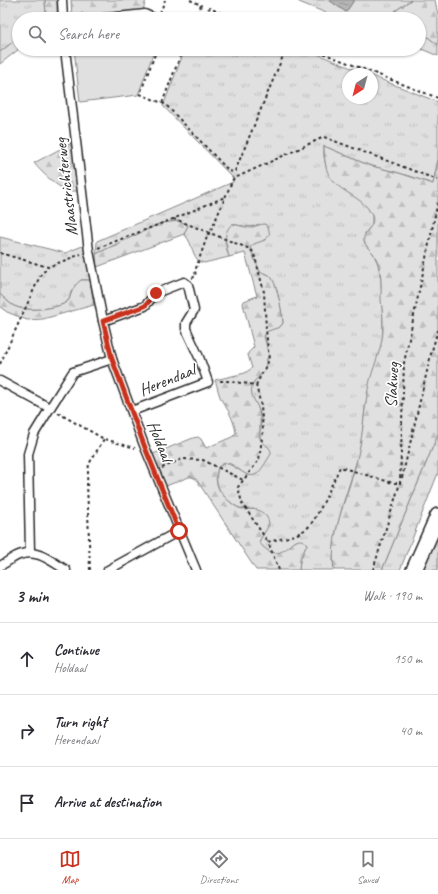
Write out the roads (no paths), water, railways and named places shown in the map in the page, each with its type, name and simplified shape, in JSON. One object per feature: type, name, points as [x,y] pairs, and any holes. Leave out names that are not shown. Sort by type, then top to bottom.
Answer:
[{"type":"highway","points":[[414,570],[438,516]]},
{"type":"street","points":[[62,0],[63,12]]},
{"type":"street","name":"Maastrichterweg","points":[[66,56],[89,251],[103,321]]},
{"type":"street","name":"Herendaal","points":[[103,321],[145,306],[156,293],[184,282],[188,285],[194,310],[186,323],[186,329],[199,357],[208,382],[132,411]]},
{"type":"street","name":"Holdaal","points":[[103,321],[112,359],[144,445],[196,570]]},
{"type":"street","points":[[30,552],[28,454],[34,434],[73,372],[112,359]]},
{"type":"street","points":[[0,381],[50,408]]},
{"type":"street","points":[[108,570],[179,531]]},
{"type":"street","points":[[0,566],[19,555],[30,552],[38,553],[66,570]]},
{"type":"water","points":[[329,0],[354,0],[346,12]]}]
